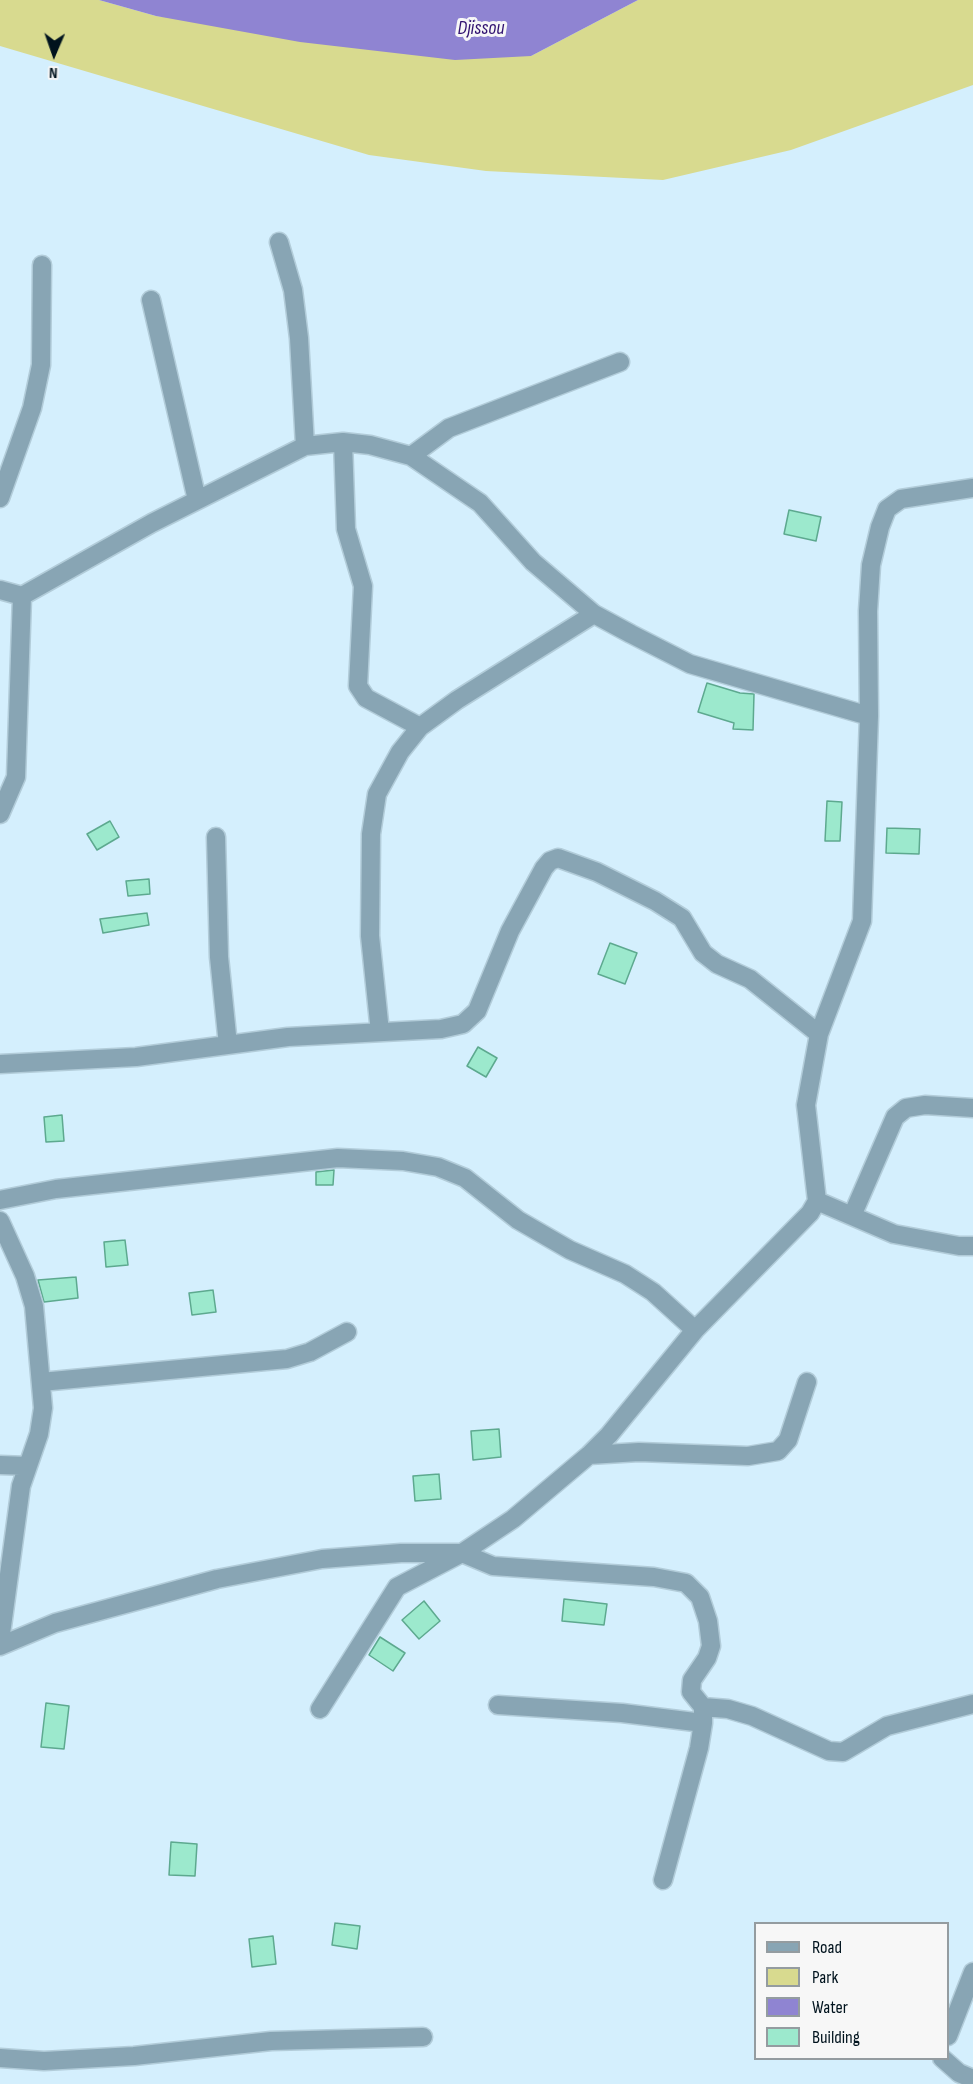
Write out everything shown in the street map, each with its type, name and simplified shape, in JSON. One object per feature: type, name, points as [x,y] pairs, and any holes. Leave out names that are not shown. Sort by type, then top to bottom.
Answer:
[{"type":"street","points":[[279,242],[293,290],[299,338],[305,446]]},
{"type":"street","points":[[0,498],[32,408],[41,364],[42,265]]},
{"type":"street","points":[[151,300],[197,500]]},
{"type":"street","points":[[411,456],[449,428],[620,362]]},
{"type":"street","points":[[343,442],[346,529],[363,586],[358,686],[366,698],[420,727]]},
{"type":"street","points":[[0,590],[22,596],[50,578],[197,500],[305,446],[343,442],[370,445],[411,456],[480,503],[533,562],[594,614],[690,664],[868,716]]},
{"type":"street","points":[[320,1708],[397,1587],[462,1553],[513,1519],[589,1455],[609,1435],[695,1330],[810,1213],[817,1201],[806,1105],[819,1034],[862,921],[871,566],[880,527],[887,509],[901,500],[973,488]]},
{"type":"street","points":[[0,814],[16,777],[22,596]]},
{"type":"street","points":[[380,1032],[370,936],[371,834],[378,794],[400,752],[420,727],[457,699],[594,614]]},
{"type":"street","points":[[216,837],[219,957],[228,1045]]},
{"type":"street","points":[[0,1064],[136,1057],[288,1037],[441,1029],[463,1024],[477,1011],[510,930],[544,868],[550,861],[563,858],[655,901],[682,918],[703,953],[717,964],[750,979],[819,1034]]},
{"type":"street","points":[[852,1216],[895,1117],[906,1108],[925,1105],[973,1108]]},
{"type":"street","points":[[0,1200],[103,1183],[338,1158],[403,1161],[438,1167],[465,1178],[518,1220],[553,1240],[625,1274],[653,1292],[695,1330]]},
{"type":"street","points":[[817,1201],[894,1234],[973,1246]]},
{"type":"street","points":[[0,1221],[25,1276],[34,1306],[43,1408],[39,1434],[21,1486],[0,1634],[56,1623],[264,1569],[322,1560],[410,1553],[462,1553],[493,1566],[654,1577],[686,1583],[700,1598],[708,1621],[711,1646],[707,1658],[692,1680],[691,1692],[703,1715],[699,1748],[663,1880]]},
{"type":"street","points":[[41,1382],[287,1359],[310,1352],[348,1332]]},
{"type":"street","points":[[589,1455],[639,1452],[748,1456],[778,1451],[788,1440],[807,1382]]},
{"type":"street","points":[[0,1465],[28,1466]]},
{"type":"street","points":[[498,1705],[622,1713],[703,1715],[728,1709],[752,1716],[829,1751],[843,1752],[887,1726],[973,1704]]},
{"type":"street","points":[[949,2033],[973,1972]]},
{"type":"street","points":[[0,2058],[44,2061],[134,2055],[271,2041],[423,2037]]},
{"type":"street","points":[[944,2060],[962,2079]]},
{"type":"green space","points":[[0,0],[99,0],[156,16],[531,56],[638,0],[973,0],[973,85],[791,150],[663,180],[486,171],[369,155],[0,46]]},
{"type":"water","name":"Djissou","points":[[99,0],[638,0],[531,56],[455,60],[300,42],[156,16]]},
{"type":"building","points":[[789,510],[821,517],[816,541],[784,534]]},
{"type":"building","points":[[707,683],[740,693],[754,694],[753,730],[733,729],[734,723],[698,712]]},
{"type":"building","points":[[827,801],[842,802],[840,841],[825,841]]},
{"type":"building","points":[[110,821],[119,837],[97,850],[87,834]]},
{"type":"building","points":[[887,828],[920,829],[919,854],[886,853]]},
{"type":"building","points":[[149,879],[150,894],[128,896],[126,881]]},
{"type":"building","points":[[147,913],[149,925],[103,933],[100,919]]},
{"type":"building","points":[[610,943],[637,953],[625,984],[598,974]]},
{"type":"building","points":[[478,1047],[497,1058],[486,1077],[467,1066]]},
{"type":"building","points":[[62,1115],[64,1141],[46,1142],[44,1117]]},
{"type":"building","points":[[334,1170],[333,1185],[316,1185],[316,1172]]},
{"type":"building","points":[[125,1240],[128,1265],[106,1267],[104,1242]]},
{"type":"building","points":[[76,1277],[78,1298],[44,1302],[38,1280]]},
{"type":"building","points":[[213,1290],[216,1312],[192,1315],[189,1293]]},
{"type":"building","points":[[499,1429],[501,1457],[473,1460],[471,1431]]},
{"type":"building","points":[[439,1474],[441,1499],[415,1501],[413,1476]]},
{"type":"building","points":[[564,1599],[607,1604],[604,1625],[562,1621]]},
{"type":"building","points":[[424,1601],[440,1621],[419,1639],[402,1620]]},
{"type":"building","points":[[380,1637],[405,1653],[393,1671],[369,1655]]},
{"type":"building","points":[[46,1703],[69,1706],[64,1749],[41,1747]]},
{"type":"building","points":[[171,1842],[197,1844],[195,1876],[169,1875]]},
{"type":"building","points":[[335,1923],[360,1926],[357,1949],[332,1945]]},
{"type":"building","points":[[273,1936],[276,1964],[252,1967],[249,1939]]}]
